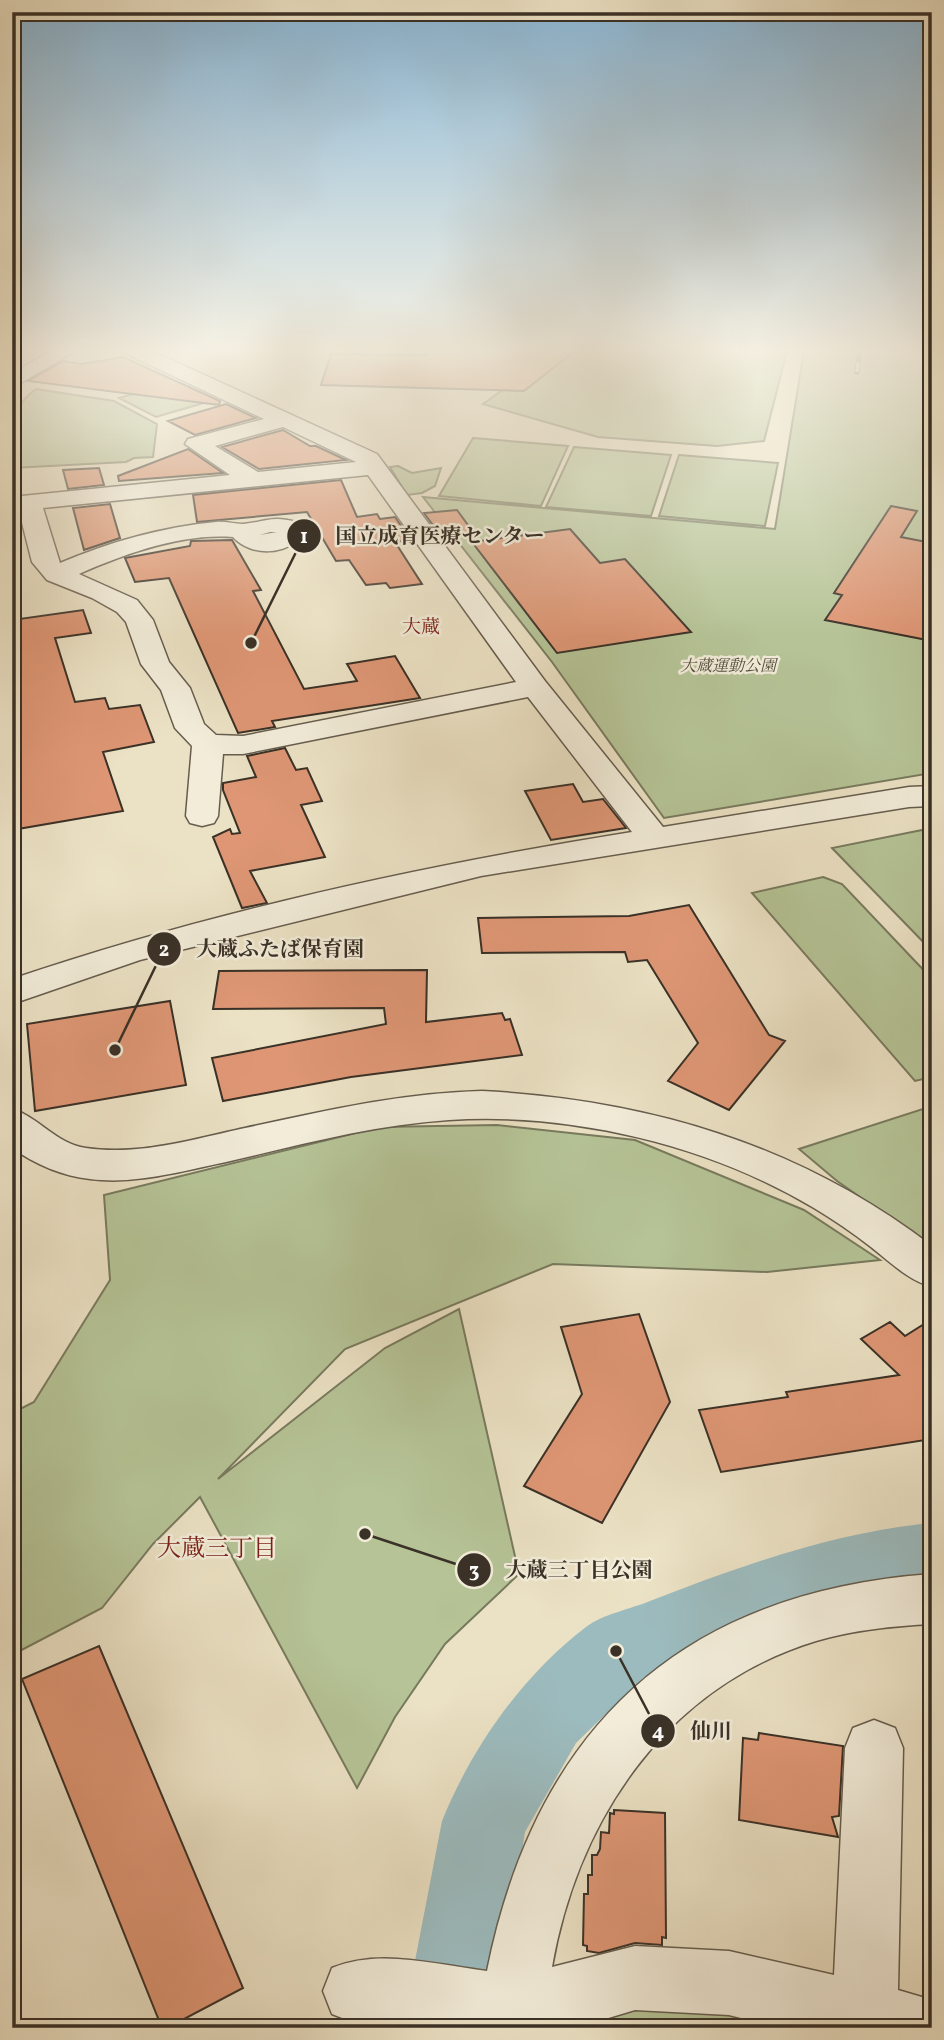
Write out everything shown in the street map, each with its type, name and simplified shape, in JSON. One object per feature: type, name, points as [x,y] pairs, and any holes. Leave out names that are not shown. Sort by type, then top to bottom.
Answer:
[{"type":"street","points":[[200,446],[255,480]]},
{"type":"street","points":[[341,446],[369,459],[535,687],[654,837]]},
{"type":"street","points":[[373,467],[20,503],[45,562],[57,574],[102,592],[139,620],[155,664],[175,688],[190,727],[208,744],[243,745],[535,687]]},
{"type":"street","points":[[57,574],[87,560],[144,542],[203,531],[246,531]]},
{"type":"street","points":[[202,816],[208,744]]},
{"type":"street","points":[[12,992],[128,952],[448,873],[654,837],[909,797],[932,796]]},
{"type":"street","points":[[12,1123],[21,1135],[48,1150],[89,1164],[144,1164],[386,1113],[482,1105],[584,1115],[648,1126],[715,1147],[793,1180],[867,1220],[932,1270]]},
{"type":"street","points":[[513,2017],[523,1943],[537,1891],[561,1833],[580,1798],[650,1708],[703,1669],[736,1649],[802,1620],[861,1607],[932,1599]]},
{"type":"street","points":[[372,1991],[513,2017],[635,1978],[729,1983],[892,2022],[874,1748]]},
{"type":"green space","points":[[12,446],[154,446],[153,457],[134,458],[126,462],[12,468]]},
{"type":"green space","points":[[468,446],[568,446],[541,506],[439,496]]},
{"type":"green space","name":"大蔵運動公園","points":[[788,446],[932,446],[932,773],[664,818],[552,662],[423,497],[775,529]]},
{"type":"green space","points":[[574,447],[671,455],[651,516],[546,507]]},
{"type":"green space","points":[[679,455],[778,463],[765,526],[659,516]]},
{"type":"green space","points":[[398,466],[412,473],[441,468],[435,486],[422,493],[407,495],[390,467]]},
{"type":"green space","points":[[932,828],[932,951],[832,848]]},
{"type":"green space","points":[[823,877],[842,884],[932,979],[932,1077],[915,1081],[752,893]]},
{"type":"green space","points":[[932,1106],[932,1247],[837,1181],[799,1149]]},
{"type":"green space","points":[[497,1125],[635,1140],[804,1210],[880,1260],[767,1272],[553,1264],[345,1349],[218,1479],[385,1348],[459,1309],[519,1574],[445,1644],[395,1717],[357,1788],[200,1497],[153,1544],[102,1608],[12,1655],[12,1413],[34,1402],[110,1280],[104,1195],[380,1127]]},
{"type":"green space","points":[[637,2002],[730,2008],[816,2028],[546,2028]]},
{"type":"building","points":[[316,446],[346,460],[259,469],[222,447]]},
{"type":"building","points":[[188,449],[223,473],[119,481],[118,476]]},
{"type":"building","points":[[99,468],[104,485],[68,489],[63,470]]},
{"type":"building","points":[[341,480],[357,517],[377,514],[380,519],[395,517],[411,540],[395,542],[422,584],[390,588],[386,583],[366,585],[349,560],[336,561],[307,512],[197,522],[193,495]]},
{"type":"building","points":[[110,504],[120,538],[84,550],[73,508]]},
{"type":"building","points":[[891,506],[917,511],[901,537],[932,543],[932,641],[825,620],[842,595],[834,593]]},
{"type":"building","points":[[457,510],[473,532],[441,536],[424,513]]},
{"type":"building","points":[[570,529],[600,563],[625,559],[691,632],[557,653],[472,542]]},
{"type":"building","points":[[232,540],[261,590],[253,591],[304,689],[357,681],[347,664],[395,656],[420,698],[272,721],[275,727],[238,733],[169,578],[135,582],[125,558],[190,546],[191,541]]},
{"type":"building","points":[[83,610],[91,633],[55,638],[75,702],[105,698],[109,709],[140,705],[154,742],[103,752],[123,811],[12,830],[12,620]]},
{"type":"building","points":[[285,748],[296,770],[307,768],[322,801],[301,805],[325,857],[250,871],[267,903],[242,908],[213,837],[230,829],[232,834],[240,833],[223,790],[223,783],[256,777],[247,756]]},
{"type":"building","points":[[573,784],[583,802],[603,799],[626,828],[551,840],[525,791]]},
{"type":"building","points":[[689,905],[769,1035],[785,1041],[729,1110],[668,1081],[698,1043],[647,960],[628,962],[625,952],[482,953],[478,918],[629,916]]},
{"type":"building","points":[[427,970],[426,1022],[502,1013],[505,1020],[510,1019],[522,1055],[351,1077],[223,1101],[212,1058],[386,1024],[384,1008],[213,1009],[219,971]]},
{"type":"building","points":[[170,1001],[186,1085],[35,1111],[27,1024]]},
{"type":"building","points":[[639,1314],[670,1402],[602,1523],[524,1486],[582,1394],[561,1327]]},
{"type":"building","points":[[932,1319],[932,1439],[721,1472],[699,1410],[788,1397],[786,1392],[899,1375],[861,1339],[890,1322],[905,1336]]},
{"type":"building","points":[[99,1646],[243,1988],[167,2028],[162,2028],[22,1679]]},
{"type":"building","points":[[759,1733],[843,1746],[839,1816],[832,1817],[838,1837],[739,1820],[743,1738],[758,1740]]},
{"type":"building","points":[[614,1810],[665,1813],[666,1938],[662,1937],[662,1945],[635,1943],[599,1953],[587,1951],[587,1946],[583,1945],[584,1894],[588,1894],[588,1875],[592,1875],[592,1855],[597,1855],[600,1849],[601,1832],[609,1833],[610,1813],[614,1814]]},
{"type":"waterway","points":[[448,2028],[484,1821],[547,1716],[616,1651],[753,1596],[900,1559],[932,1556]]},
{"type":"place","name":"国立成育医療センター","points":[[251,643]]},
{"type":"place","name":"大蔵ふたば保育園","points":[[115,1050]]},
{"type":"place","name":"大蔵三丁目公園","points":[[365,1534]]},
{"type":"place","name":"仙川","points":[[616,1651]]},
{"type":"district","name":"大蔵","points":[[421,626]]},
{"type":"district","name":"大蔵三丁目","points":[[217,1548]]}]
